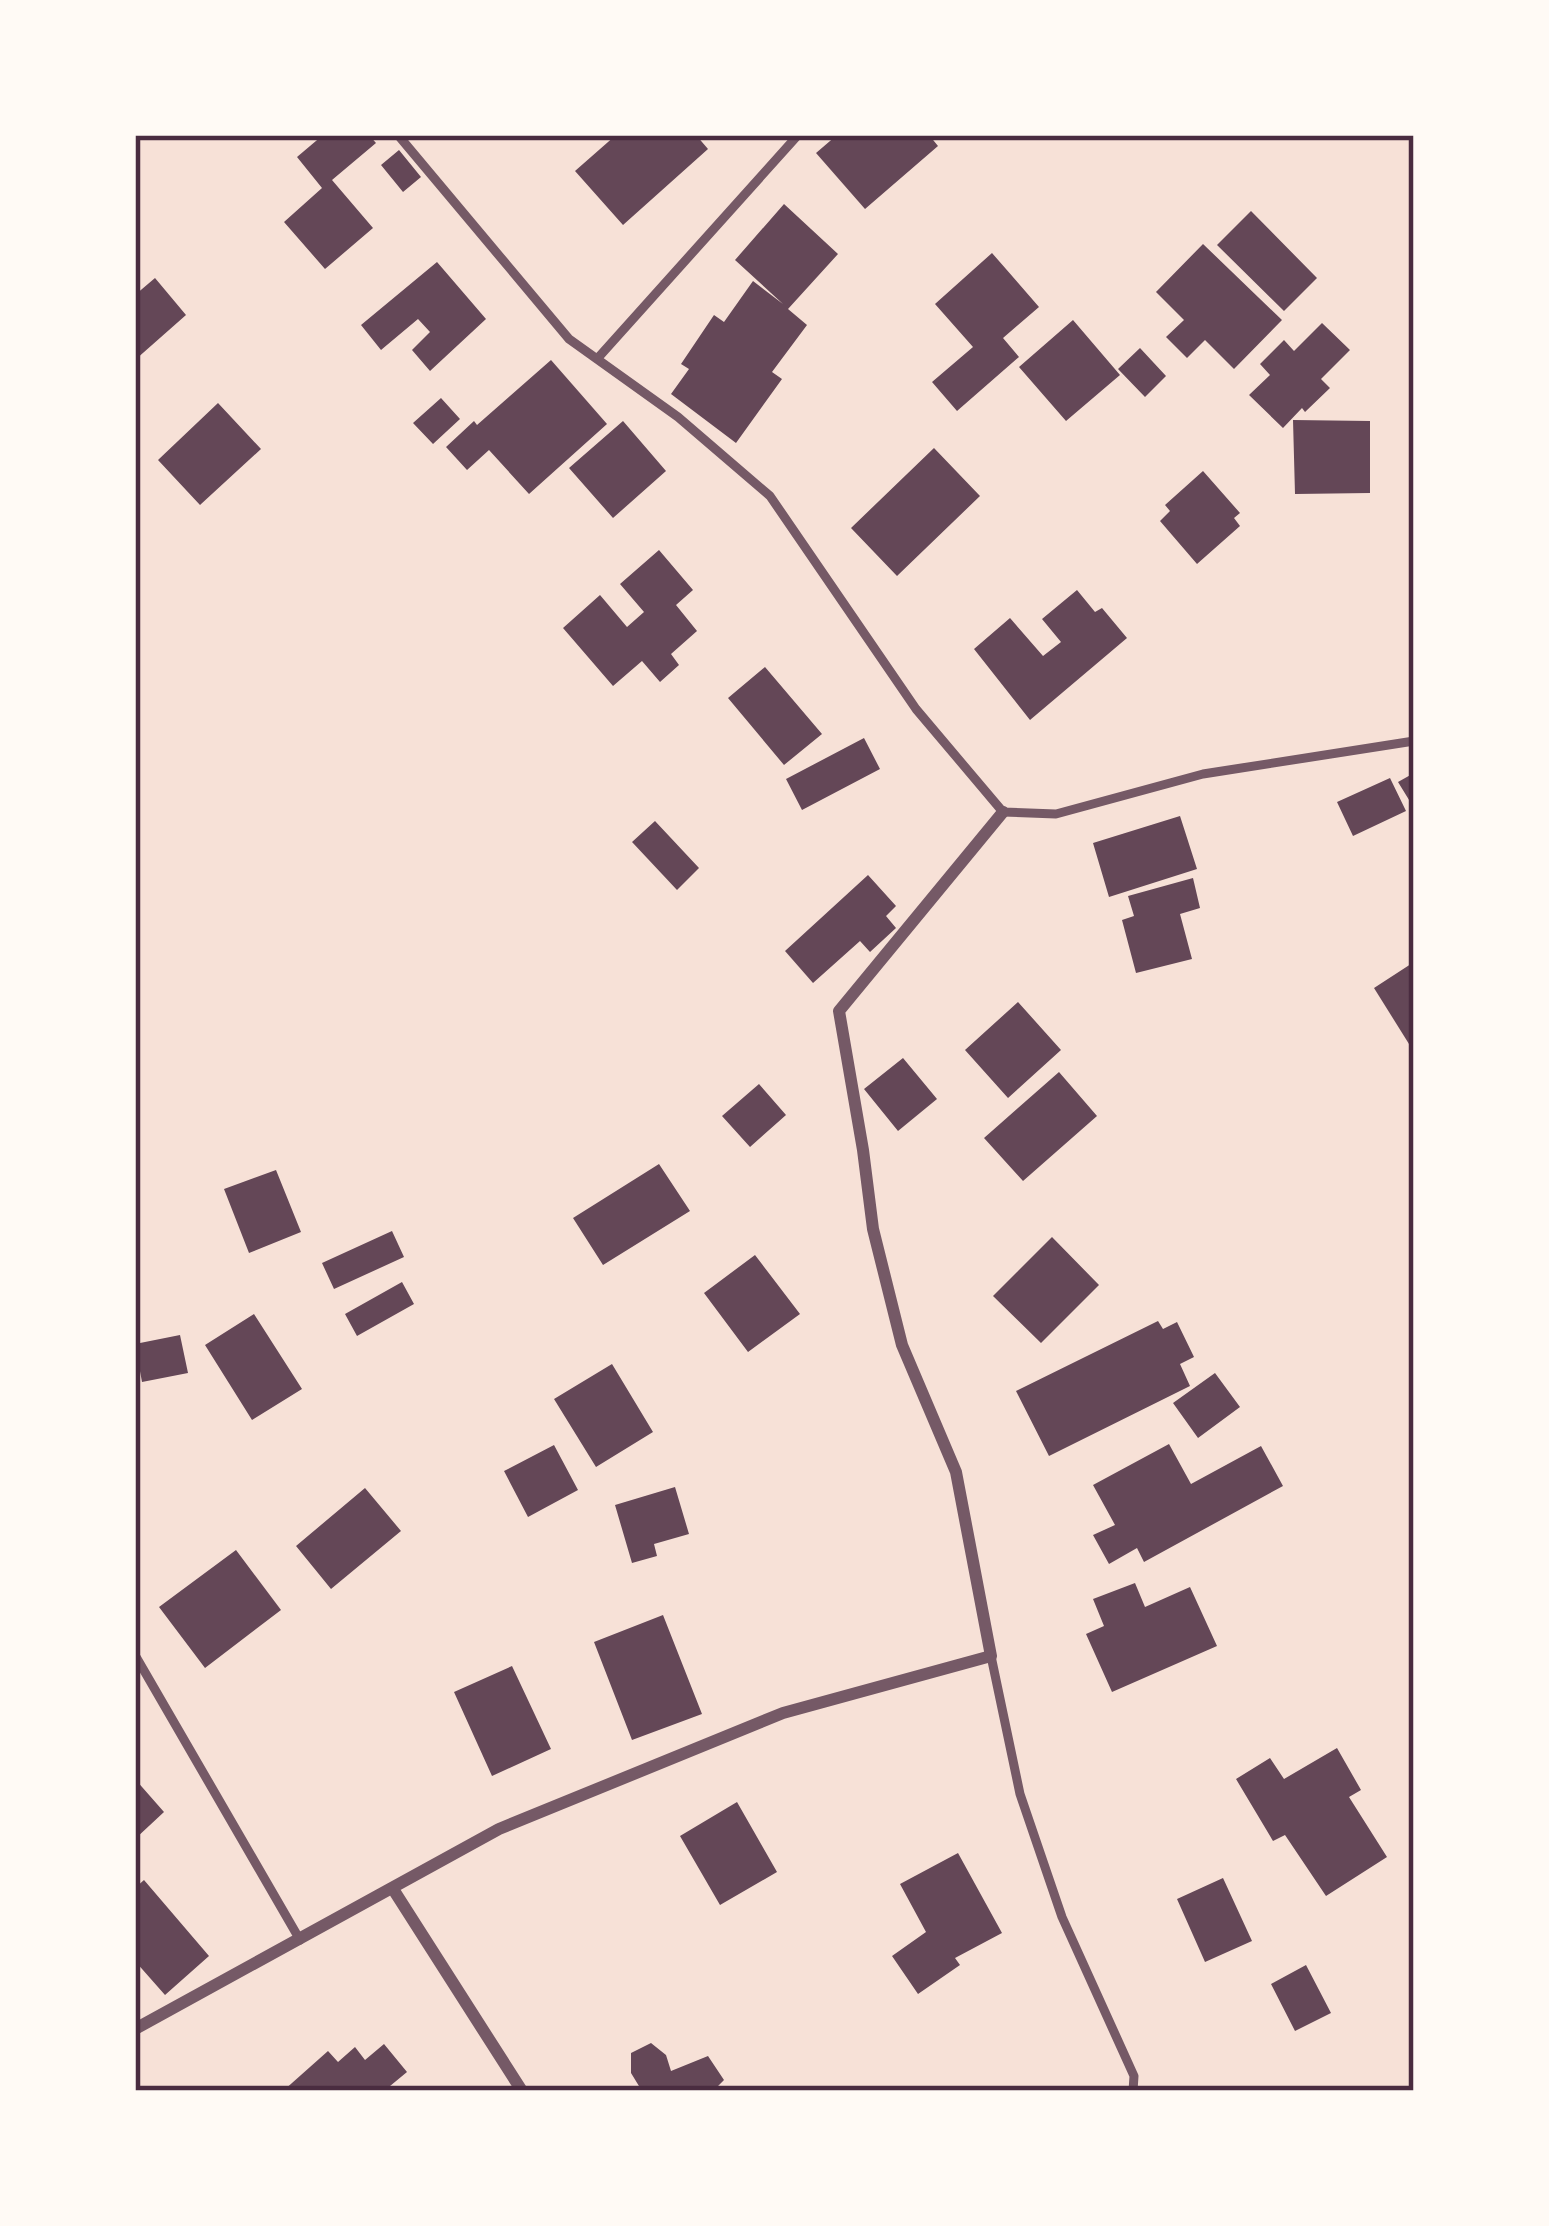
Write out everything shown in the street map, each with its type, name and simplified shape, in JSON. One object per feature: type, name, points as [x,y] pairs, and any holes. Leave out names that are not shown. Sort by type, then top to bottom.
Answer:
[{"type":"street","points":[[135,2030],[499,1829],[783,1713],[991,1656],[956,1472],[902,1345],[873,1229],[838,1011],[1003,812]]},
{"type":"street","points":[[393,1889],[522,2091]]},
{"type":"lane","points":[[398,135],[569,340],[678,417],[770,496],[916,709],[1003,812],[1056,814],[1203,774],[1414,741]]},
{"type":"lane","points":[[597,359],[798,135]]},
{"type":"lane","points":[[135,1655],[300,1940]]},
{"type":"lane","points":[[991,1656],[1019,1794],[1061,1917],[1134,2076],[1133,2091]]},
{"type":"building","points":[[323,135],[369,135],[376,143],[332,180],[373,228],[325,269],[284,222],[322,188],[297,157]]},
{"type":"building","points":[[616,135],[696,135],[708,149],[623,225],[575,171]]},
{"type":"building","points":[[837,135],[929,135],[938,146],[865,209],[816,153]]},
{"type":"building","points":[[399,150],[421,177],[403,192],[381,165]]},
{"type":"building","points":[[784,204],[838,254],[788,309],[807,325],[772,372],[782,379],[736,443],[671,394],[689,369],[681,364],[714,315],[724,322],[753,281],[783,304],[735,260]]},
{"type":"building","points":[[1251,211],[1317,278],[1284,311],[1217,245]]},
{"type":"building","points":[[1203,244],[1282,320],[1234,369],[1205,340],[1187,358],[1166,337],[1184,320],[1156,292]]},
{"type":"building","points":[[992,253],[1039,307],[1003,338],[1019,357],[957,411],[932,382],[973,347],[935,304]]},
{"type":"building","points":[[437,262],[486,319],[430,371],[412,350],[430,332],[418,319],[381,350],[361,325]]},
{"type":"building","points":[[155,278],[186,315],[135,360],[135,295]]},
{"type":"building","points":[[1073,320],[1120,375],[1066,421],[1019,367]]},
{"type":"building","points":[[1322,323],[1350,350],[1321,379],[1330,388],[1283,428],[1249,395],[1270,375],[1260,364],[1284,340],[1294,351]]},
{"type":"building","points":[[1140,348],[1166,376],[1145,397],[1118,369]]},
{"type":"building","points":[[551,360],[607,424],[529,494],[489,450],[467,470],[446,447]]},
{"type":"building","points":[[441,398],[460,419],[433,444],[413,423]]},
{"type":"building","points":[[218,403],[261,449],[200,505],[158,460]]},
{"type":"building","points":[[1293,420],[1370,421],[1370,493],[1295,494]]},
{"type":"building","points":[[623,421],[666,471],[613,518],[569,468]]},
{"type":"building","points":[[934,448],[980,496],[897,576],[851,528]]},
{"type":"building","points":[[1203,471],[1240,513],[1234,518],[1240,526],[1197,564],[1160,521],[1170,511],[1165,505]]},
{"type":"building","points":[[659,550],[693,590],[676,605],[697,631],[671,654],[679,665],[660,682],[642,661],[613,686],[563,628],[600,595],[627,627],[644,612],[620,584]]},
{"type":"building","points":[[1077,590],[1095,612],[1102,608],[1127,638],[1030,720],[974,649],[1010,618],[1043,656],[1061,642],[1042,619]]},
{"type":"building","points":[[765,667],[822,734],[784,765],[728,698]]},
{"type":"building","points":[[864,738],[880,769],[802,810],[786,779]]},
{"type":"building","points":[[1414,773],[1414,808],[1398,782]]},
{"type":"building","points":[[1390,778],[1406,811],[1353,836],[1337,802]]},
{"type":"building","points":[[1180,816],[1197,869],[1109,897],[1093,843]]},
{"type":"building","points":[[655,821],[699,868],[677,890],[632,842]]},
{"type":"building","points":[[868,875],[896,906],[886,916],[896,928],[870,952],[860,941],[813,983],[785,951]]},
{"type":"building","points":[[1193,878],[1200,908],[1180,914],[1192,959],[1136,973],[1122,920],[1134,916],[1128,896]]},
{"type":"building","points":[[1414,962],[1414,1052],[1374,988]]},
{"type":"building","points":[[1018,1002],[1061,1050],[1008,1098],[965,1050]]},
{"type":"building","points":[[903,1058],[937,1099],[898,1131],[864,1089]]},
{"type":"building","points":[[1059,1072],[1097,1116],[1023,1181],[984,1138]]},
{"type":"building","points":[[759,1084],[786,1115],[750,1147],[722,1116]]},
{"type":"building","points":[[659,1164],[690,1211],[603,1265],[573,1218]]},
{"type":"building","points":[[276,1170],[301,1232],[249,1253],[224,1189]]},
{"type":"building","points":[[392,1231],[404,1257],[334,1289],[322,1263]]},
{"type":"building","points":[[1052,1237],[1099,1285],[1041,1343],[993,1296]]},
{"type":"building","points":[[755,1255],[800,1314],[748,1352],[704,1293]]},
{"type":"building","points":[[402,1282],[414,1304],[357,1336],[345,1314]]},
{"type":"building","points":[[254,1314],[302,1389],[252,1420],[205,1345]]},
{"type":"building","points":[[1158,1321],[1163,1329],[1177,1322],[1194,1357],[1180,1364],[1190,1386],[1049,1456],[1016,1391]]},
{"type":"building","points":[[180,1335],[188,1373],[142,1382],[135,1344]]},
{"type":"building","points":[[612,1364],[653,1432],[596,1467],[554,1399]]},
{"type":"building","points":[[1215,1373],[1240,1407],[1198,1438],[1173,1403]]},
{"type":"building","points":[[1169,1444],[1191,1484],[1261,1446],[1283,1486],[1144,1562],[1137,1548],[1109,1564],[1093,1535],[1115,1525],[1093,1485]]},
{"type":"building","points":[[554,1445],[578,1490],[528,1517],[504,1471]]},
{"type":"building","points":[[675,1487],[689,1534],[654,1544],[657,1556],[632,1563],[615,1505]]},
{"type":"building","points":[[365,1488],[401,1531],[331,1589],[296,1546]]},
{"type":"building","points":[[236,1550],[281,1610],[205,1668],[159,1607]]},
{"type":"building","points":[[1135,1583],[1145,1607],[1190,1587],[1217,1646],[1112,1692],[1086,1634],[1104,1626],[1093,1599]]},
{"type":"building","points":[[663,1615],[702,1714],[632,1740],[594,1642]]},
{"type":"building","points":[[512,1666],[551,1749],[492,1776],[454,1692]]},
{"type":"building","points":[[1337,1748],[1361,1790],[1349,1797],[1387,1857],[1326,1896],[1285,1835],[1273,1841],[1236,1779],[1270,1758],[1284,1779]]},
{"type":"building","points":[[135,1779],[164,1812],[135,1839]]},
{"type":"building","points":[[737,1802],[777,1872],[720,1905],[680,1836]]},
{"type":"building","points":[[958,1853],[1002,1933],[955,1958],[960,1965],[918,1994],[892,1956],[926,1932],[900,1884]]},
{"type":"building","points":[[1223,1878],[1252,1941],[1205,1962],[1177,1899]]},
{"type":"building","points":[[144,1880],[209,1956],[165,1995],[135,1961],[135,1888]]},
{"type":"building","points":[[1306,1965],[1331,2013],[1295,2031],[1271,1984]]},
{"type":"building","points":[[651,2043],[666,2055],[671,2071],[708,2056],[724,2080],[713,2091],[642,2091],[631,2073],[631,2053]]},
{"type":"building","points":[[384,2044],[407,2072],[384,2091],[283,2091],[328,2051],[338,2062],[355,2047],[365,2060]]}]
